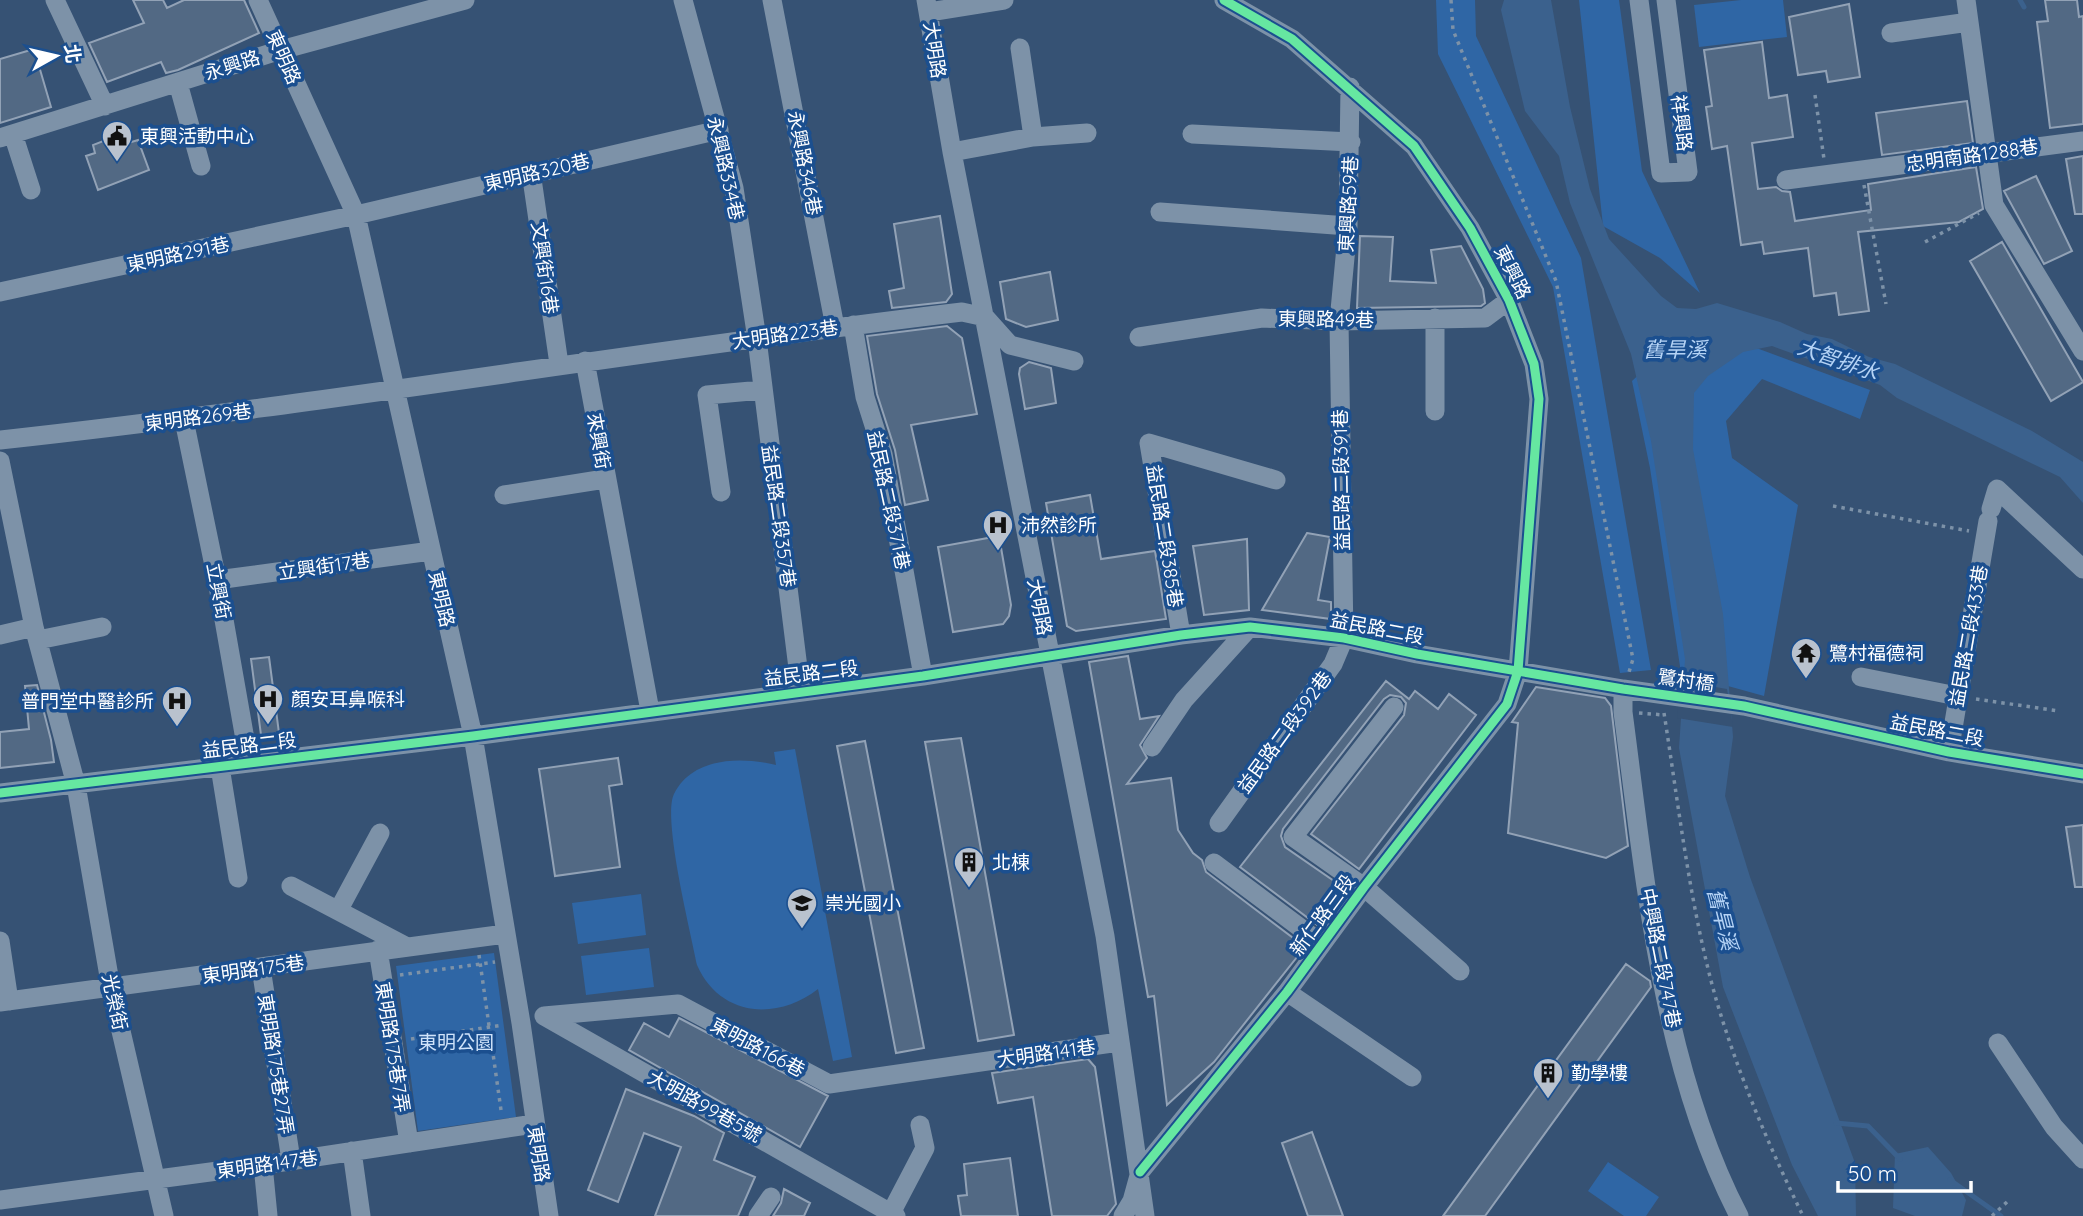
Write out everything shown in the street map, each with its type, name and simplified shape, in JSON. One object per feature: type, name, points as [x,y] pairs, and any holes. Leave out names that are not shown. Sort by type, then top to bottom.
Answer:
[{"type":"street","points":[[55,0],[104,106]]},
{"type":"street","name":"東明路","points":[[258,0],[356,215],[473,736],[549,1216]]},
{"type":"street","name":"永興路","points":[[6,136],[281,50],[465,0]]},
{"type":"street","name":"永興路334巷","points":[[683,0],[734,188],[757,339]]},
{"type":"street","name":"永興路346巷","points":[[772,0],[844,326]]},
{"type":"street","points":[[927,6],[1004,0]]},
{"type":"street","name":"東興路","points":[[1224,0],[1292,38],[1414,146],[1436,173],[1509,300],[1534,364],[1539,399],[1518,671]]},
{"type":"street","name":"祥興路","points":[[1639,0],[1661,173],[1688,172],[1666,0]]},
{"type":"street","points":[[1966,0],[1994,205],[2083,351]]},
{"type":"street","name":"大明路","points":[[927,6],[952,152],[1105,936],[1145,1216]]},
{"type":"street","points":[[1891,33],[1969,22]]},
{"type":"street","points":[[1020,48],[1032,137]]},
{"type":"street","points":[[178,83],[201,166]]},
{"type":"street","name":"東興路59巷","points":[[1339,321],[1348,226],[1350,87]]},
{"type":"street","name":"東明路320巷","points":[[356,215],[719,130]]},
{"type":"street","points":[[952,152],[1032,137],[1087,133]]},
{"type":"street","points":[[1192,134],[1351,142]]},
{"type":"street","points":[[6,136],[31,190]]},
{"type":"street","name":"忠明南路1288巷","points":[[1786,180],[2083,141]]},
{"type":"street","name":"文興街16巷","points":[[531,172],[559,364]]},
{"type":"street","points":[[1160,212],[1348,226]]},
{"type":"street","name":"東明路291巷","points":[[0,292],[356,215]]},
{"type":"street","name":"東興路49巷","points":[[1139,337],[1262,318],[1339,321],[1485,318],[1509,300]]},
{"type":"street","name":"大明路223巷","points":[[585,361],[962,312],[985,317]]},
{"type":"street","points":[[985,317],[1010,345],[1074,361]]},
{"type":"street","points":[[1435,318],[1435,411]]},
{"type":"street","name":"益民路二段391巷","points":[[1339,321],[1344,638]]},
{"type":"street","name":"益民路二段371巷","points":[[844,326],[883,454],[923,676]]},
{"type":"street","name":"益民路二段357巷","points":[[757,339],[801,692]]},
{"type":"street","points":[[395,391],[585,361]]},
{"type":"street","name":"來興街","points":[[585,361],[650,711]]},
{"type":"street","points":[[721,492],[707,395],[762,390]]},
{"type":"street","name":"東明路269巷","points":[[0,440],[184,420],[395,391]]},
{"type":"street","name":"立興街","points":[[184,420],[217,580],[249,762]]},
{"type":"street","name":"益民路二段385巷","points":[[1181,635],[1149,443],[1276,480]]},
{"type":"street","name":"光榮街","points":[[0,461],[36,634],[76,785],[111,988],[164,1216]]},
{"type":"street","points":[[504,495],[605,479]]},
{"type":"street","points":[[1988,521],[1997,489],[2083,569]]},
{"type":"street","name":"益民路二段433巷","points":[[1949,752],[1988,521]]},
{"type":"street","name":"立興街17巷","points":[[217,580],[430,551]]},
{"type":"street","points":[[0,635],[102,627]]},
{"type":"street","points":[[1152,747],[1184,700],[1250,627]]},
{"type":"street","name":"益民路二段","points":[[0,793],[473,736],[923,676],[1181,635],[1250,627],[1344,638],[1417,654],[1623,690]]},
{"type":"street","name":"益民路二段392巷","points":[[1219,823],[1333,664],[1344,638]]},
{"type":"street","name":"新仁路三段","points":[[1123,1216],[1132,1201],[1140,1172],[1287,992],[1364,887],[1507,704],[1518,671]]},
{"type":"street","points":[[1861,677],[1957,696]]},
{"type":"street","name":"鷺村橋","points":[[1623,690],[1744,706]]},
{"type":"street","name":"中興路二段747巷","points":[[1623,690],[1623,712],[1640,857],[1664,977],[1690,1094],[1734,1209]]},
{"type":"street","name":"益民路二段","points":[[1744,706],[1949,752],[2083,774]]},
{"type":"street","points":[[1394,707],[1293,837],[1364,887],[1460,971]]},
{"type":"street","points":[[220,766],[238,878]]},
{"type":"street","points":[[338,911],[380,833]]},
{"type":"street","points":[[1214,863],[1322,944]]},
{"type":"street","points":[[291,886],[407,947]]},
{"type":"street","name":"東明路175巷","points":[[4,1002],[505,934]]},
{"type":"street","points":[[0,941],[4,1002]]},
{"type":"street","name":"東明路175巷7弄","points":[[378,950],[409,1143]]},
{"type":"street","name":"東明路175巷27弄","points":[[261,968],[291,1160]]},
{"type":"street","points":[[1287,992],[1412,1077]]},
{"type":"street","name":"東明路166巷","points":[[544,1016],[678,1004],[829,1084],[972,1064]]},
{"type":"street","points":[[520,1023],[528,1007],[544,1016]]},
{"type":"street","name":"大明路99巷5號","points":[[544,1016],[894,1215]]},
{"type":"street","name":"大明路141巷","points":[[972,1064],[1119,1042]]},
{"type":"street","points":[[1998,1043],[2054,1127],[2083,1159]]},
{"type":"street","name":"東明路147巷","points":[[0,1200],[263,1165],[534,1124]]},
{"type":"street","points":[[894,1215],[925,1148],[920,1125]]},
{"type":"street","points":[[352,1151],[361,1216]]},
{"type":"street","points":[[263,1165],[268,1216]]},
{"type":"street","points":[[758,1216],[771,1197]]},
{"type":"path","points":[[1451,0],[1453,30],[1556,281],[1633,659]]},
{"type":"path","points":[[1815,95],[1826,175]]},
{"type":"path","points":[[1861,170],[1886,304]]},
{"type":"path","points":[[1925,242],[1994,205]]},
{"type":"path","points":[[1833,506],[1988,521]]},
{"type":"path","points":[[1661,693],[1693,891],[1716,999],[1753,1108],[1803,1216]]},
{"type":"path","points":[[1957,696],[2059,711]]},
{"type":"path","points":[[402,986],[400,972],[480,964],[501,1115]]},
{"type":"path","points":[[411,1052],[409,1039],[520,1023]]},
{"type":"path","points":[[1992,1216],[2008,1201]]},
{"type":"green space","points":[[1436,0],[1475,0],[1476,36],[1581,258],[1651,670],[1620,673],[1553,287],[1438,54]]},
{"type":"green space","points":[[1579,0],[1619,0],[1642,171],[1700,293],[1660,258],[1603,226]]},
{"type":"green space","points":[[1741,0],[1783,0],[1787,37],[1699,47],[1694,5]]},
{"type":"green space","points":[[1680,336],[1751,346],[1870,390],[1860,419],[1762,379],[1726,421],[1732,458],[1798,505],[1764,696],[1681,673],[1650,468],[1632,381]]},
{"type":"green space","points":[[795,749],[852,1057],[833,1061],[818,989],[785,1006],[751,1009],[720,995],[707,982],[697,965],[674,850],[671,807],[674,794],[693,772],[720,762],[749,761],[776,765],[774,752]]},
{"type":"green space","points":[[641,894],[646,935],[578,944],[572,903]]},
{"type":"green space","points":[[649,948],[654,987],[586,995],[581,956]]},
{"type":"green space","name":"東明公園","points":[[494,953],[516,1117],[418,1131],[396,966]]},
{"type":"green space","points":[[1608,1162],[1659,1197],[1646,1216],[1624,1216],[1588,1191]]},
{"type":"water","name":"舊旱溪","points":[[1504,0],[1551,0],[1570,107],[1590,189],[1609,239],[1661,296],[1677,308],[1696,309],[1717,303],[1780,322],[1807,334],[1832,339],[1869,357],[1895,364],[2032,431],[2083,462],[2083,503],[2060,477],[1897,398],[1880,385],[1772,346],[1743,352],[1708,376],[1694,393],[1693,449],[1723,614],[1733,737],[1725,796],[1750,877],[1855,1163],[1856,1216],[1818,1216],[1792,1165],[1723,987],[1679,748],[1685,659],[1651,441],[1631,354],[1570,203],[1559,156],[1525,111],[1501,10]]},
{"type":"water","points":[[1928,1147],[1951,1173],[1966,1200],[1962,1216],[1915,1216],[1893,1208],[1895,1154]]},
{"type":"pier","points":[[1680,681],[1727,689],[1733,727],[1677,718]]},
{"type":"building","points":[[133,0],[163,0],[167,8],[184,0],[244,0],[259,33],[178,70],[166,73],[161,62],[107,82],[89,43],[144,23]]},
{"type":"building","points":[[2045,0],[2077,0],[2079,17],[2083,16],[2083,124],[2050,128],[2037,22],[2048,21]]},
{"type":"building","points":[[1849,4],[1860,77],[1828,82],[1826,71],[1798,75],[1789,17]]},
{"type":"building","points":[[1762,42],[1769,98],[1787,95],[1793,137],[1752,143],[1758,189],[1776,187],[1790,192],[1795,221],[1871,210],[1868,184],[1976,167],[1983,209],[1959,222],[1858,232],[1869,311],[1839,315],[1836,293],[1814,296],[1808,248],[1764,254],[1762,242],[1741,245],[1727,146],[1712,149],[1706,107],[1712,106],[1704,50]]},
{"type":"building","points":[[34,49],[51,107],[0,123],[0,59]]},
{"type":"building","points":[[1967,101],[1973,143],[1882,155],[1876,113]]},
{"type":"building","name":"東興活動中心","points":[[121,134],[125,144],[138,140],[149,170],[98,190],[86,156],[95,153],[93,145]]},
{"type":"building","points":[[2083,156],[2083,214],[2075,214],[2066,159]]},
{"type":"building","points":[[2036,176],[2072,251],[2044,264],[2004,191]]},
{"type":"building","points":[[940,216],[952,294],[946,302],[892,308],[889,291],[904,288],[894,224]]},
{"type":"building","points":[[1360,236],[1393,237],[1390,281],[1436,283],[1431,250],[1461,246],[1483,289],[1485,303],[1481,306],[1357,308]]},
{"type":"building","points":[[2002,242],[2083,382],[2051,401],[1970,261]]},
{"type":"building","points":[[1050,272],[1058,320],[1026,327],[1006,319],[1000,282]]},
{"type":"building","points":[[947,326],[962,338],[977,414],[911,425],[928,500],[905,505],[895,450],[877,394],[867,336]]},
{"type":"building","points":[[1029,362],[1051,368],[1056,403],[1025,409],[1019,374],[1020,368]]},
{"type":"building","points":[[1090,495],[1101,559],[1155,551],[1166,619],[1076,631],[1067,626],[1046,503]]},
{"type":"building","points":[[1307,533],[1330,537],[1318,600],[1331,602],[1331,619],[1262,610]]},
{"type":"building","points":[[999,536],[1011,605],[1009,616],[1003,624],[953,632],[938,547]]},
{"type":"building","points":[[1247,539],[1249,610],[1204,615],[1193,546]]},
{"type":"building","points":[[1128,656],[1140,719],[1159,716],[1140,745],[1147,758],[1127,784],[1171,778],[1178,830],[1193,853],[1202,860],[1206,872],[1305,947],[1214,1062],[1167,1105],[1154,996],[1148,997],[1089,662]]},
{"type":"building","points":[[269,657],[279,733],[261,735],[251,659]]},
{"type":"building","points":[[1386,681],[1409,699],[1415,691],[1438,709],[1449,694],[1476,715],[1359,869],[1311,834],[1404,715],[1406,703],[1401,697],[1390,695],[1384,699],[1283,829],[1281,836],[1285,847],[1347,890],[1320,927],[1240,867]]},
{"type":"building","points":[[37,685],[54,762],[0,768],[0,732],[29,729],[25,686]]},
{"type":"building","points":[[1536,687],[1605,698],[1611,706],[1628,846],[1606,858],[1508,833],[1518,723],[1512,722]]},
{"type":"building","name":"北棟","points":[[961,738],[1014,1035],[978,1041],[925,742]]},
{"type":"building","points":[[865,741],[924,1048],[896,1053],[837,746]]},
{"type":"building","points":[[618,758],[622,784],[609,786],[620,867],[555,876],[539,769]]},
{"type":"building","points":[[2083,825],[2083,887],[2075,887],[2066,827]]},
{"type":"building","name":"勤學樓","points":[[1626,964],[1650,981],[1651,987],[1485,1216],[1443,1216]]},
{"type":"building","points":[[679,1018],[828,1096],[800,1147],[629,1050],[644,1023],[669,1037]]},
{"type":"building","points":[[1088,1059],[1095,1067],[1116,1204],[1107,1216],[1052,1216],[1033,1097],[998,1103],[992,1073]]},
{"type":"building","points":[[626,1089],[694,1116],[724,1133],[714,1160],[755,1177],[738,1216],[655,1216],[681,1147],[644,1133],[618,1202],[588,1190]]},
{"type":"building","points":[[1312,1132],[1343,1216],[1308,1216],[1282,1143]]},
{"type":"building","points":[[1010,1158],[1018,1216],[961,1216],[958,1196],[967,1195],[964,1164]]},
{"type":"building","points":[[784,1189],[810,1203],[804,1216],[773,1216],[781,1203]]},
{"type":"waterway","points":[[2020,0],[2024,7]]},
{"type":"waterway","points":[[1836,1123],[1868,1126],[1900,1159]]},
{"type":"waterway","points":[[1950,1180],[2001,1216]]},
{"type":"cycle path","points":[[1140,1172],[1287,992],[1364,887],[1507,704],[1518,671],[1539,399],[1534,364],[1509,300],[1470,228],[1414,146],[1292,39],[1224,0]]},
{"type":"cycle path","points":[[0,793],[473,736],[923,676],[1181,635],[1250,627],[1344,638],[1417,654],[1623,689],[1744,706],[1949,752],[2083,774]]},
{"type":"place","name":"東興活動中心","points":[[117,163]]},
{"type":"place","name":"沛然診所","points":[[998,552]]},
{"type":"place","name":"鷺村福德祠","points":[[1806,680]]},
{"type":"place","name":"顏安耳鼻喉科","points":[[268,726]]},
{"type":"place","name":"普門堂中醫診所","points":[[177,728]]},
{"type":"place","name":"北棟","points":[[969,889]]},
{"type":"place","name":"崇光國小","points":[[802,930]]},
{"type":"place","name":"勤學樓","points":[[1548,1100]]},
{"type":"water label","name":"大智排水","points":[[1838,360]]}]
